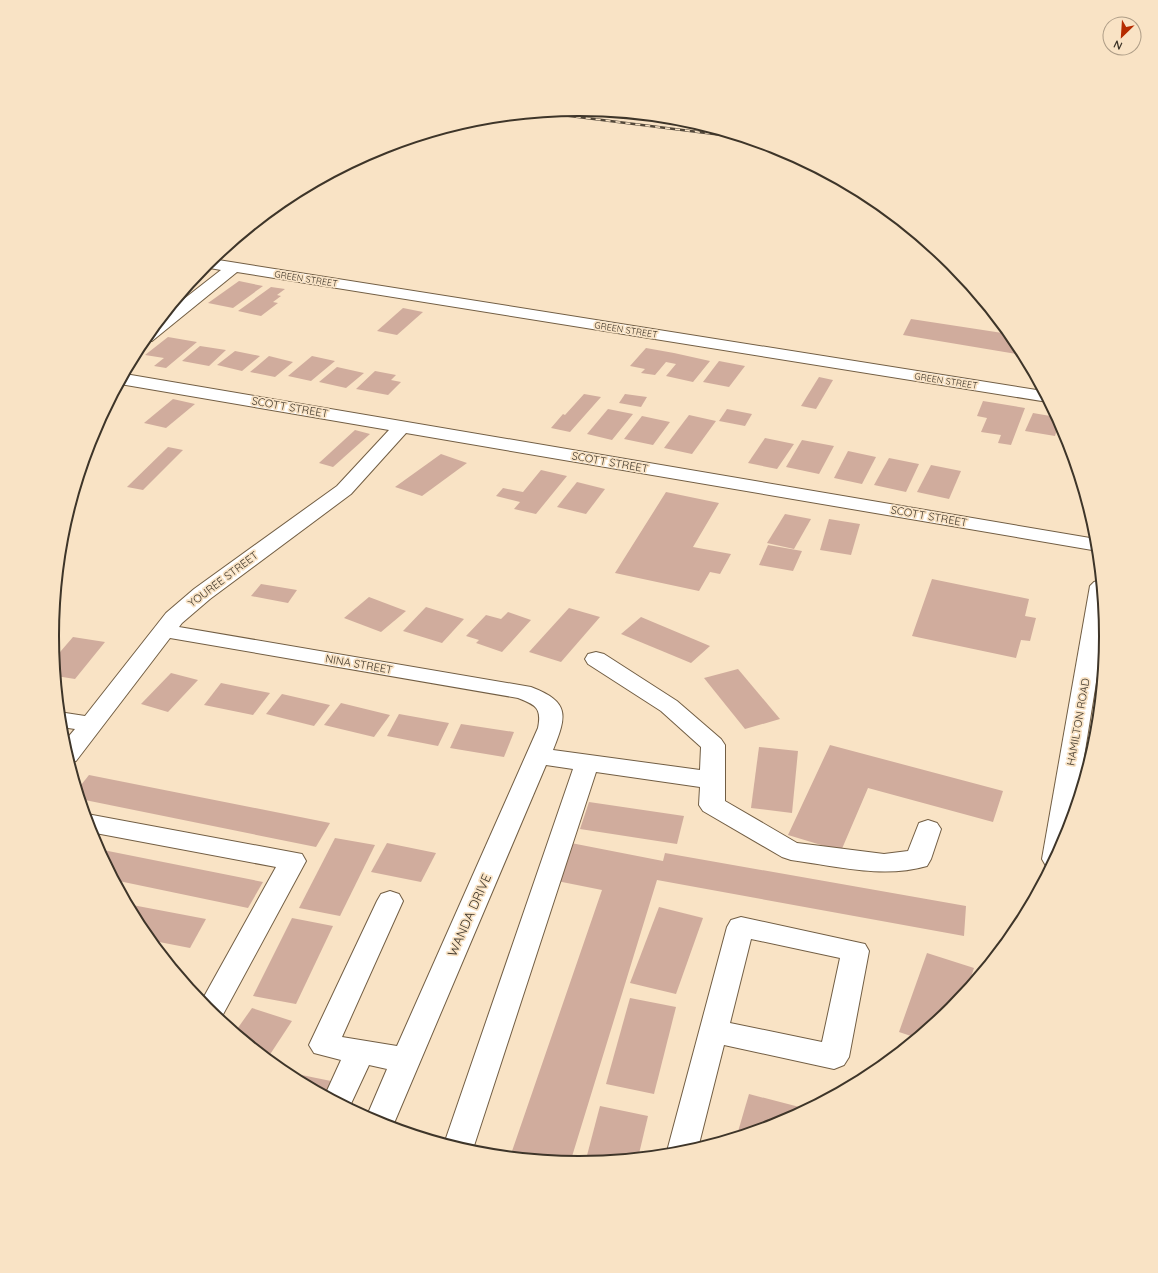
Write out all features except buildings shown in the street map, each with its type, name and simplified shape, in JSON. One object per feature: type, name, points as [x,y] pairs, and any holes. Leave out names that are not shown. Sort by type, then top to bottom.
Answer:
[{"type":"street","name":"GREEN STREET","points":[[216,265],[1039,396]]},
{"type":"street","points":[[164,322],[233,268]]},
{"type":"street","name":"SCOTT STREET","points":[[127,379],[1091,544]]},
{"type":"street","name":"YOUREE STREET","points":[[72,749],[184,608],[344,490],[402,426]]},
{"type":"street","name":"HAMILTON ROAD","points":[[1066,817],[1098,605]]},
{"type":"street","name":"NINA STREET","points":[[165,631],[523,692],[540,699],[549,706]]},
{"type":"street","points":[[596,659],[669,706],[713,745],[712,805],[791,851],[884,863],[918,859],[928,829]]},
{"type":"street","name":"WANDA DRIVE","points":[[382,1118],[539,756],[553,716],[549,706]]},
{"type":"street","points":[[66,720],[90,724]]},
{"type":"street","points":[[539,756],[712,780]]},
{"type":"street","points":[[460,1143],[587,763]]},
{"type":"street","points":[[95,824],[293,860],[213,1006]]},
{"type":"street","points":[[390,901],[324,1045],[406,1060]]},
{"type":"street","points":[[682,1147],[713,1031],[741,927],[855,951],[834,1057],[713,1031]]},
{"type":"street","points":[[339,1098],[360,1052]]},
{"type":"railway","points":[[573,116],[714,134]]}]
